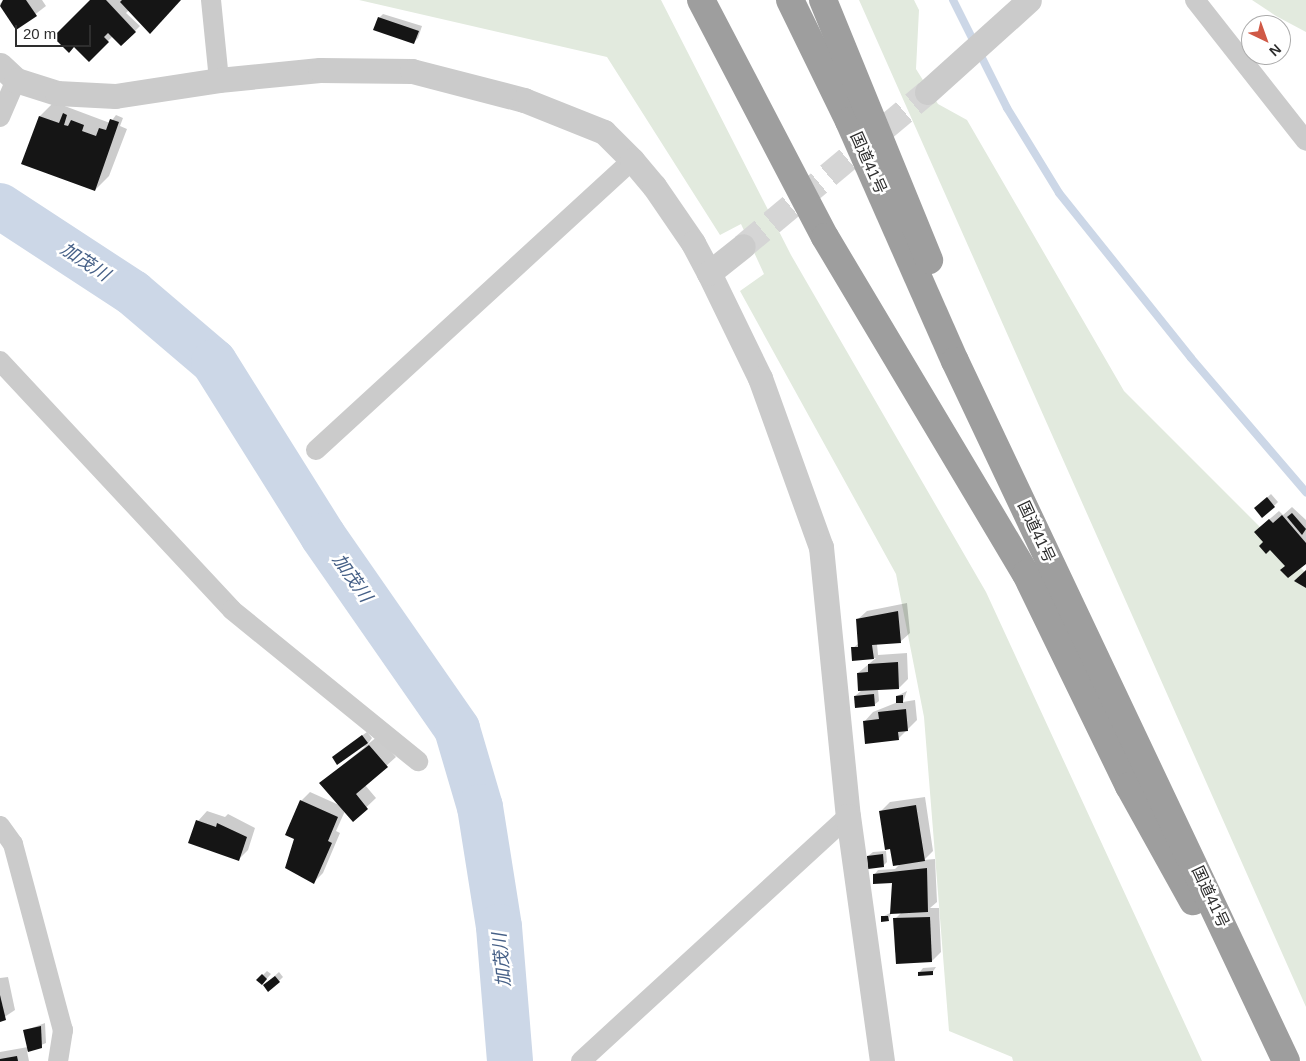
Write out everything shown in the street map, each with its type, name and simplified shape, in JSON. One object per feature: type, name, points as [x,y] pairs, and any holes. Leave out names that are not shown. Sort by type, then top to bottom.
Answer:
[{"type":"highway","points":[[701,0],[830,246],[1026,574],[1129,786],[1204,920]]},
{"type":"highway","name":"国道41号","points":[[776,0],[1271,1061]]},
{"type":"highway","name":"国道41号","points":[[790,0],[849,121],[955,361],[1286,1061]]},
{"type":"highway","points":[[823,0],[939,286],[955,361]]},
{"type":"street","points":[[211,0],[220,80]]},
{"type":"street","points":[[927,92],[1029,0]]},
{"type":"street","points":[[1195,0],[1306,141]]},
{"type":"street","points":[[0,117],[8,72],[57,93],[115,96],[220,80],[320,70],[412,71],[524,100],[604,132],[632,160],[677,219],[709,273],[760,378],[821,547],[848,816],[882,1061]]},
{"type":"street","points":[[316,450],[632,160]]},
{"type":"street","points":[[709,273],[743,246]]},
{"type":"street","points":[[0,361],[232,610],[418,761]]},
{"type":"street","points":[[581,1061],[848,816]]},
{"type":"street","points":[[0,826],[13,844],[63,1030],[58,1061]]},
{"type":"street","points":[[874,1061],[879,1035]]},
{"type":"shaded area","points":[[359,0],[661,0],[791,255],[986,592],[1202,1061],[1013,1061],[1012,1057],[949,1031],[924,717],[896,574],[740,291],[764,274],[741,224],[720,235],[607,57]]},
{"type":"shaded area","points":[[859,0],[914,0],[919,10],[916,69],[938,104],[967,120],[1124,391],[1306,573],[1306,1007]]},
{"type":"shaded area","points":[[1252,0],[1306,0],[1306,32],[1291,24],[1291,15],[1274,15]]},
{"type":"building","points":[[3,0],[26,0],[37,16],[16,30],[0,6]]},
{"type":"building","points":[[90,0],[106,0],[136,32],[121,46],[108,33],[104,37],[109,42],[89,62],[74,47],[69,53],[53,37]]},
{"type":"building","points":[[122,0],[181,0],[150,34],[120,2]]},
{"type":"building","points":[[378,17],[419,31],[414,44],[373,30]]},
{"type":"building","points":[[63,113],[67,115],[64,125],[68,126],[71,120],[84,125],[82,131],[96,136],[99,128],[106,130],[110,119],[119,122],[95,191],[21,164],[39,116],[59,123]]},
{"type":"building","points":[[1267,497],[1275,507],[1262,518],[1254,508]]},
{"type":"building","points":[[1292,513],[1306,529],[1302,535],[1287,517]]},
{"type":"building","points":[[1282,515],[1306,543],[1306,564],[1288,578],[1280,570],[1285,566],[1270,550],[1266,554],[1259,546],[1263,542],[1254,532],[1269,519],[1273,523]]},
{"type":"building","points":[[1306,570],[1306,588],[1294,581]]},
{"type":"building","points":[[898,611],[901,643],[872,645],[874,659],[852,661],[851,647],[858,647],[856,619]]},
{"type":"building","points":[[898,662],[899,689],[858,691],[857,673],[868,672],[868,664]]},
{"type":"building","points":[[874,694],[875,706],[855,708],[854,696]]},
{"type":"building","points":[[903,695],[903,703],[896,703],[896,696]]},
{"type":"building","points":[[906,709],[908,731],[898,732],[899,740],[865,744],[863,721],[879,719],[878,712]]},
{"type":"building","points":[[362,735],[368,743],[337,765],[332,757]]},
{"type":"building","points":[[369,745],[388,767],[356,794],[368,809],[353,822],[319,783]]},
{"type":"building","points":[[300,800],[338,817],[328,841],[332,843],[314,884],[285,868],[294,839],[285,835]]},
{"type":"building","points":[[916,805],[925,861],[893,866],[890,849],[885,850],[879,811]]},
{"type":"building","points":[[196,820],[216,827],[217,823],[247,837],[239,861],[188,843]]},
{"type":"building","points":[[883,854],[884,867],[868,869],[867,856]]},
{"type":"building","points":[[927,868],[928,912],[890,914],[892,883],[873,884],[873,874]]},
{"type":"building","points":[[881,916],[888,916],[889,921],[881,922]]},
{"type":"building","points":[[930,917],[932,962],[896,964],[893,918]]},
{"type":"building","points":[[933,971],[933,975],[918,976],[918,972]]},
{"type":"building","points":[[262,974],[267,979],[262,985],[256,980]]},
{"type":"building","points":[[275,976],[280,982],[268,992],[263,985]]},
{"type":"building","points":[[0,995],[6,1020],[0,1022]]},
{"type":"building","points":[[41,1026],[42,1048],[28,1052],[23,1030]]},
{"type":"building","points":[[17,1056],[18,1061],[0,1061],[0,1059]]},
{"type":"waterway","points":[[953,0],[1007,108],[1059,193],[1191,358],[1306,492]]},
{"type":"waterway","name":"加茂川","points":[[0,206],[133,293],[214,362],[323,536],[457,729],[480,807],[499,927],[510,1061]]},
{"type":"tunnel","points":[[743,246],[927,92]]}]
